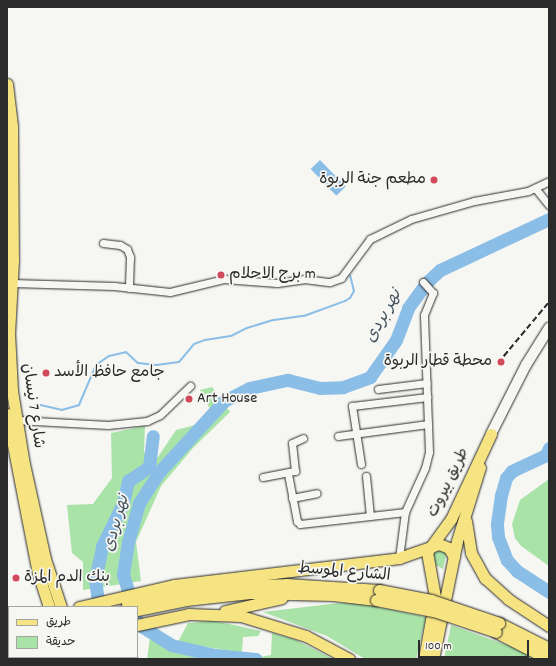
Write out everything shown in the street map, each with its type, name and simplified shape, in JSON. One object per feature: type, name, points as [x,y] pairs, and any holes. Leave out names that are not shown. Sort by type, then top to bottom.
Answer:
[{"type":"main road","name":"شارع 7 نيسان","points":[[7,84],[12,126],[10,270],[12,283],[9,312],[12,417],[46,565],[61,606]]},
{"type":"main road","name":"شارع 7 نيسان","points":[[12,417],[8,431],[38,573],[50,606]]},
{"type":"main road","name":"طريق بيروت","points":[[433,659],[454,557],[466,512],[491,434]]},
{"type":"main road","name":"طريق بيروت","points":[[429,548],[451,519],[491,434]]},
{"type":"main road","points":[[466,512],[471,553],[485,578],[508,599],[549,626]]},
{"type":"main road","name":"الشارع الموسط","points":[[127,604],[246,581],[399,558],[429,548],[444,545],[454,557]]},
{"type":"main road","points":[[424,659],[435,597],[426,557],[429,548]]},
{"type":"main road","name":"الشارع الموسط","points":[[83,606],[174,585],[246,581],[317,585],[377,595],[431,600],[549,648]]},
{"type":"main road","points":[[216,613],[299,594]]},
{"type":"main road","name":"الشارع الموسط","points":[[138,610],[212,597],[299,594],[377,595]]},
{"type":"main road","points":[[138,625],[189,614],[216,613],[252,618],[306,636],[349,659]]},
{"type":"main road","name":"الشارع الموسط","points":[[497,628],[548,659]]},
{"type":"street","points":[[12,283],[129,288],[170,292],[224,279],[277,283],[304,279],[336,281],[370,240],[411,219],[474,201],[535,188],[549,181]]},
{"type":"street","points":[[535,188],[549,205]]},
{"type":"street","points":[[103,243],[120,245],[127,249],[129,288]]},
{"type":"street","points":[[399,558],[405,512],[428,459],[424,316],[433,293],[423,282]]},
{"type":"street","name":"طريق بيروت","points":[[491,434],[526,365],[549,328]]},
{"type":"street","points":[[378,389],[427,383]]},
{"type":"street","points":[[12,417],[108,426],[147,421],[160,415],[190,386]]},
{"type":"street","points":[[361,464],[352,406],[427,397]]},
{"type":"street","points":[[338,436],[428,424]]},
{"type":"street","points":[[263,477],[288,474],[296,469],[292,443],[303,438]]},
{"type":"street","points":[[288,474],[297,521],[300,524],[405,512]]},
{"type":"street","points":[[366,476],[370,516]]},
{"type":"street","points":[[292,498],[317,493]]},
{"type":"green space","points":[[212,387],[230,412],[193,448],[161,486],[136,542],[141,581],[83,590],[83,562],[72,553],[67,505],[93,504],[112,478],[111,433],[145,426],[144,452],[158,457],[176,430],[195,425],[210,409],[200,390]]},
{"type":"green space","points":[[549,479],[549,566],[521,546],[515,538],[512,524],[520,500]]},
{"type":"green space","points":[[436,550],[444,551],[446,555],[443,569],[436,565],[433,554]]},
{"type":"green space","points":[[339,603],[362,604],[426,617],[416,659],[365,659],[327,636],[263,612]]},
{"type":"green space","points":[[213,621],[261,631],[258,636],[243,637],[242,653],[178,642],[188,623]]},
{"type":"green space","points":[[451,625],[523,651],[538,659],[444,659]]},
{"type":"green space","points":[[272,633],[296,640],[333,659],[250,659],[271,655]]},
{"type":"green space","points":[[150,637],[169,648],[231,659],[147,659]]},
{"type":"water","points":[[320,160],[346,187],[336,196],[311,169]]},
{"type":"waterway","name":"نهر بردى","points":[[133,606],[123,574],[128,542],[139,503],[159,472],[224,401],[249,388],[288,380],[320,388],[343,387],[370,377],[396,340],[408,308],[426,283],[440,270],[549,219]]},
{"type":"waterway","points":[[36,404],[62,410],[79,405],[96,365],[109,356],[126,352],[138,363],[157,365],[179,362],[194,344],[205,340],[231,336],[247,328],[274,320],[304,316],[345,301],[350,298],[354,291],[350,275]]},
{"type":"waterway","points":[[98,601],[95,580],[102,546],[123,503],[128,481],[149,467],[153,436]]},
{"type":"waterway","points":[[549,448],[546,455],[512,471],[506,478],[501,495],[497,525],[498,537],[507,560],[517,571],[549,592]]},
{"type":"waterway","name":"نهر بردى","points":[[138,624],[171,645],[215,655],[256,659]]},
{"type":"tunnel","points":[[121,606],[127,604]]},
{"type":"railway","points":[[498,363],[549,302]]},
{"type":"place","name":"مطعم جنة الربوة","points":[[434,180]]},
{"type":"place","name":"برج الاحلام m","points":[[221,275]]},
{"type":"place","name":"محطة قطار الربوة","points":[[501,362]]},
{"type":"place","name":"جامع حافظ الأسد","points":[[46,373]]},
{"type":"place","name":"Art House","points":[[189,399]]},
{"type":"place","name":"بنك الدم المزة","points":[[16,578]]}]
